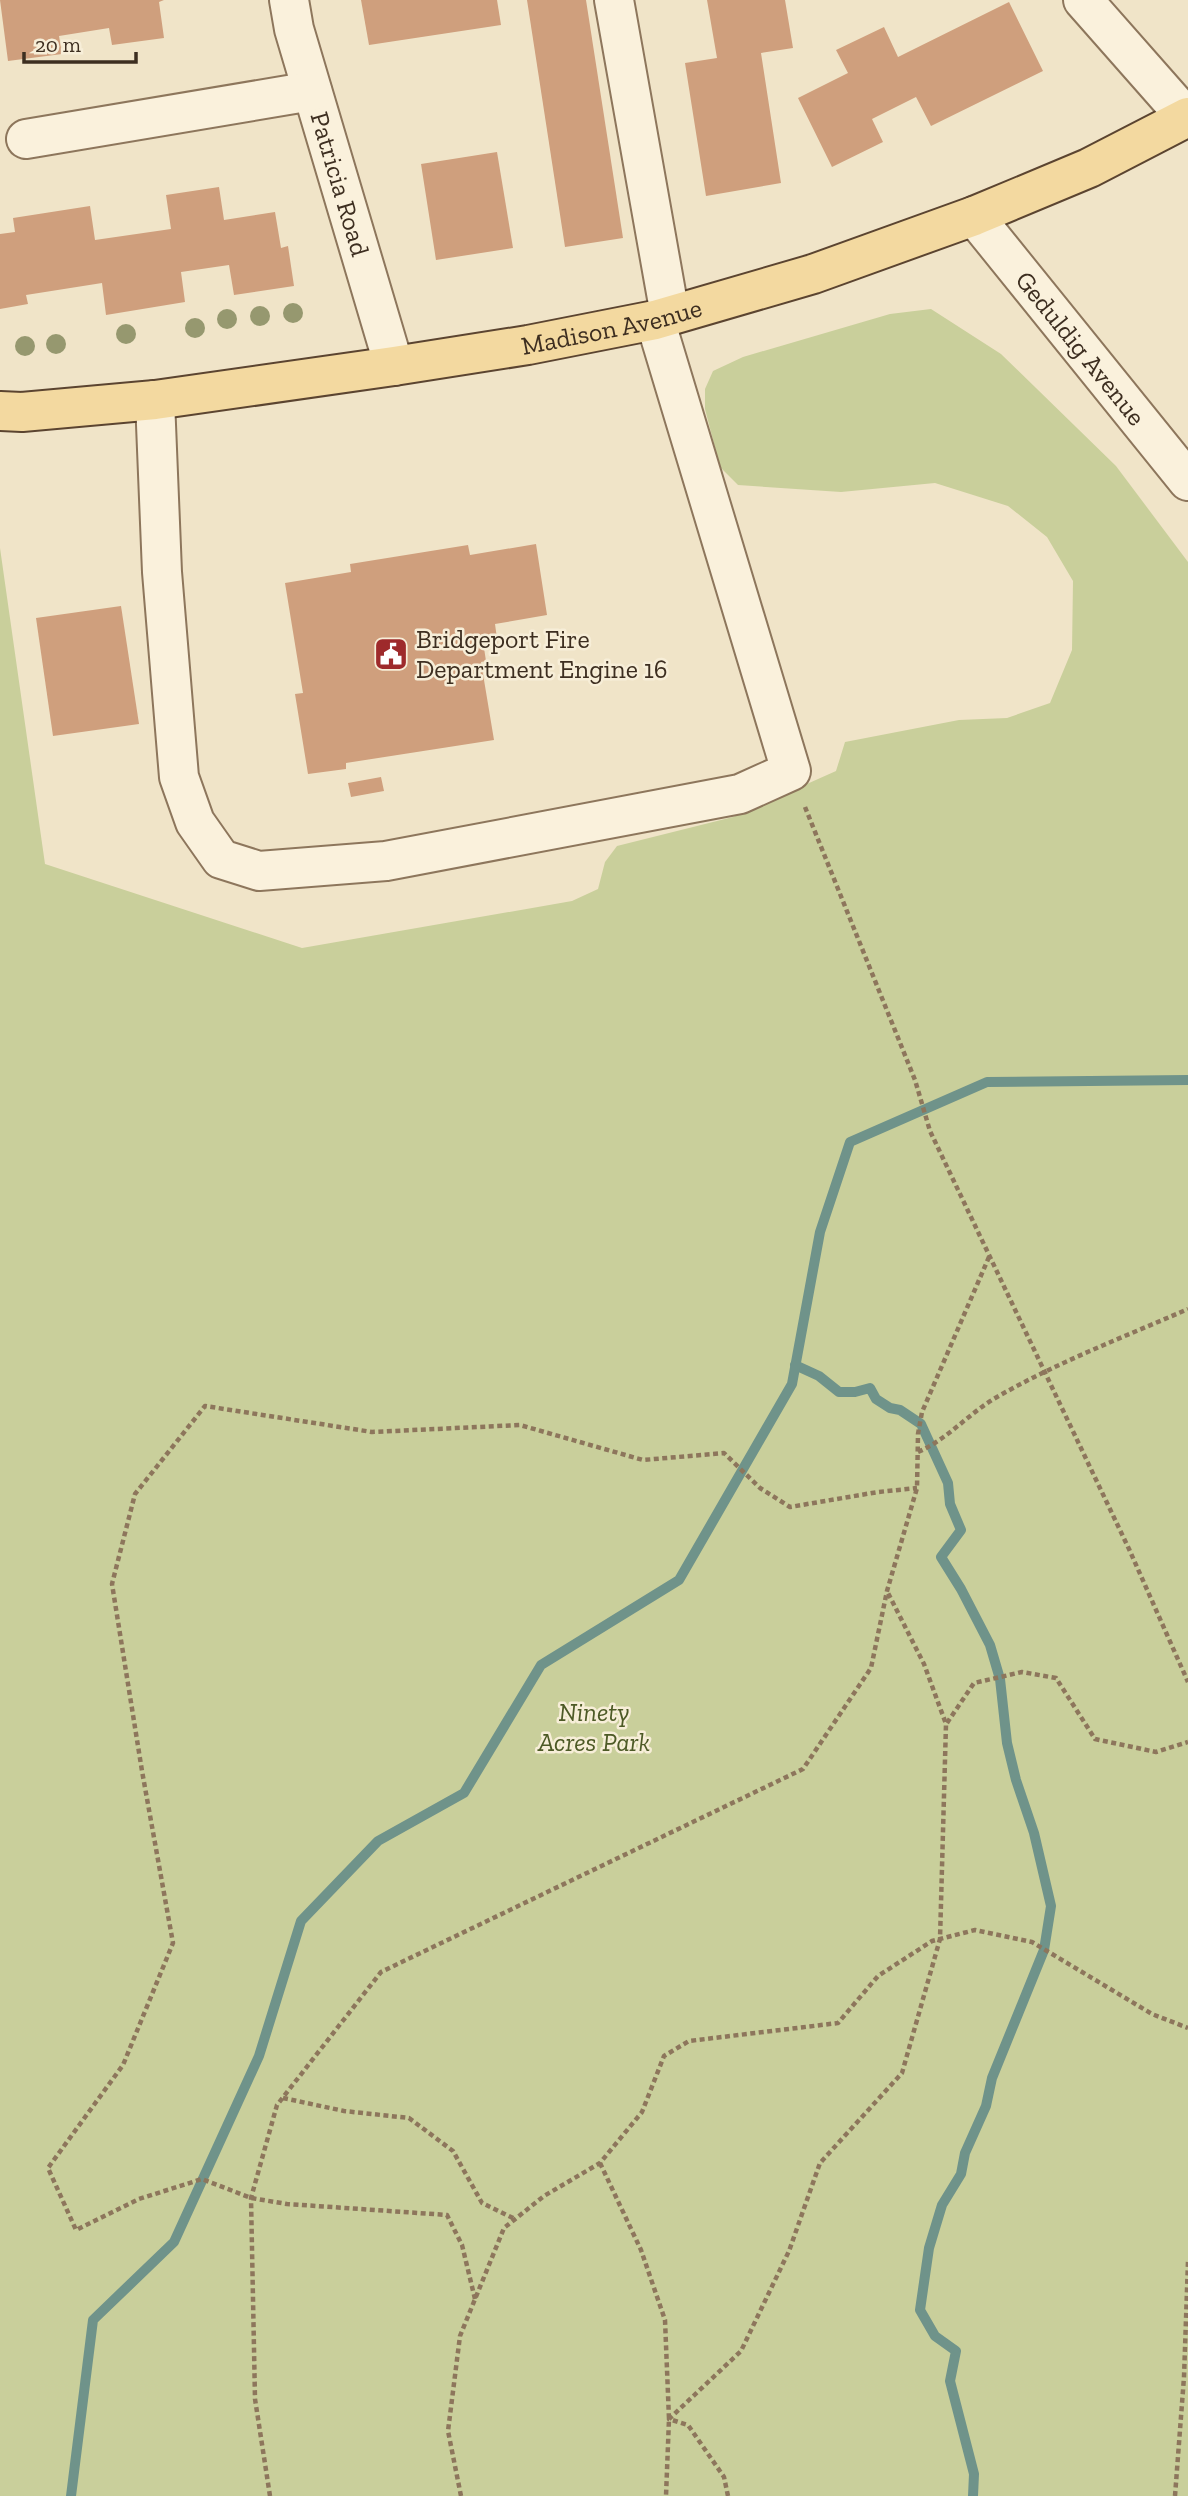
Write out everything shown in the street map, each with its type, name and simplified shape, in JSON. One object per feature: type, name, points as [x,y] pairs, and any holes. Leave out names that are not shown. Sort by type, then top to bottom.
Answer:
[{"type":"main road","name":"Madison Avenue","points":[[0,411],[22,412],[155,400],[528,345],[662,317],[813,274],[974,216],[1089,168],[1187,117]]},
{"type":"street","name":"Patricia Road","points":[[289,0],[294,29],[394,366]]},
{"type":"street","points":[[155,400],[162,572],[179,777],[195,822],[221,859],[259,871],[386,861],[740,794],[791,771],[662,317],[614,0]]},
{"type":"street","points":[[1083,0],[1187,117]]},
{"type":"street","points":[[26,139],[312,91]]},
{"type":"street","name":"Geduldig Avenue","points":[[974,216],[1188,481]]},
{"type":"path","points":[[791,771],[915,1080],[930,1131],[1129,1549],[1188,1682]]},
{"type":"path","points":[[270,2496],[256,2399],[251,2198],[277,2105],[381,1972],[803,1769],[871,1668],[887,1591],[917,1488],[918,1434],[922,1412],[989,1257]]},
{"type":"path","points":[[918,1452],[931,1446],[995,1398],[1046,1372],[1188,1309]]},
{"type":"path","points":[[475,2299],[462,2245],[447,2215],[287,2204],[251,2198],[202,2179],[139,2199],[76,2231],[48,2168],[123,2065],[173,1943],[112,1584],[135,1494],[205,1406],[372,1432],[520,1425],[643,1460],[724,1453],[760,1488],[790,1507],[917,1488]]},
{"type":"path","points":[[669,2419],[741,2351],[789,2251],[820,2164],[902,2073],[940,1939],[946,1724],[924,1664],[887,1591]]},
{"type":"path","points":[[946,1724],[974,1683],[1022,1672],[1056,1678],[1095,1739],[1156,1752],[1188,1742]]},
{"type":"path","points":[[461,2496],[448,2431],[460,2336],[504,2228],[544,2196],[600,2162],[642,2112],[664,2056],[689,2041],[838,2022],[878,1976],[933,1941],[975,1930],[1032,1942],[1152,2014],[1188,2028]]},
{"type":"path","points":[[282,2098],[344,2111],[408,2118],[453,2151],[482,2203],[515,2219]]},
{"type":"path","points":[[600,2162],[641,2250],[665,2320],[669,2419],[666,2496]]},
{"type":"path","points":[[1175,2496],[1184,2377],[1188,2261]]},
{"type":"path","points":[[669,2419],[688,2425],[724,2477],[728,2496]]},
{"type":"green space","name":"Ninety Acres Park","points":[[931,309],[1001,354],[1116,466],[1188,562],[1188,2496],[0,2496],[0,548],[45,864],[302,948],[572,901],[598,889],[605,862],[617,846],[733,817],[836,771],[845,742],[959,720],[1007,718],[1050,703],[1072,650],[1073,581],[1047,537],[1008,506],[935,483],[841,492],[738,485],[720,467],[705,409],[705,389],[713,371],[743,357],[890,314]]},
{"type":"building","points":[[0,0],[164,0],[159,2],[164,38],[112,45],[109,28],[59,36],[62,54],[8,61]]},
{"type":"building","points":[[361,0],[497,0],[501,25],[369,45]]},
{"type":"building","points":[[527,0],[586,0],[623,238],[565,247]]},
{"type":"building","points":[[707,0],[785,0],[793,48],[761,53],[781,183],[706,196],[685,63],[717,58]]},
{"type":"building","points":[[1009,2],[1043,71],[931,126],[916,97],[872,119],[883,142],[832,167],[798,98],[848,73],[836,50],[884,27],[898,57]]},
{"type":"building","points":[[497,152],[513,248],[436,260],[421,164]]},
{"type":"building","points":[[219,187],[224,220],[275,212],[281,248],[288,246],[294,286],[234,295],[229,265],[181,272],[185,302],[106,315],[102,283],[26,295],[28,304],[0,309],[0,234],[15,232],[13,218],[90,206],[95,240],[171,229],[166,195]]},
{"type":"building","name":"Bridgeport Fire Department Engine 16","points":[[536,544],[547,615],[495,624],[498,646],[484,648],[486,661],[481,662],[494,740],[346,763],[346,769],[308,774],[295,694],[303,693],[285,583],[351,572],[350,564],[468,545],[470,555]]},
{"type":"building","points":[[121,606],[139,724],[53,736],[36,618]]},
{"type":"building","points":[[381,777],[384,791],[351,797],[348,783]]},
{"type":"waterway","points":[[71,2496],[93,2320],[174,2242],[259,2056],[301,1921],[378,1841],[464,1793],[541,1665],[679,1580],[792,1384],[820,1232],[850,1142],[987,1082],[1188,1080]]},
{"type":"waterway","points":[[795,1365],[819,1376],[839,1392],[870,1388],[876,1399],[921,1424],[948,1483],[950,1504],[961,1530],[941,1557],[990,1645],[1000,1679],[1007,1743],[1034,1833],[1051,1906],[1044,1950],[992,2078],[986,2106],[965,2153],[961,2174],[942,2205],[929,2248],[920,2310],[935,2336],[956,2351],[950,2381],[974,2474],[973,2496]]},
{"type":"place","name":"Bridgeport Fire Department Engine 16","points":[[391,654]]}]
